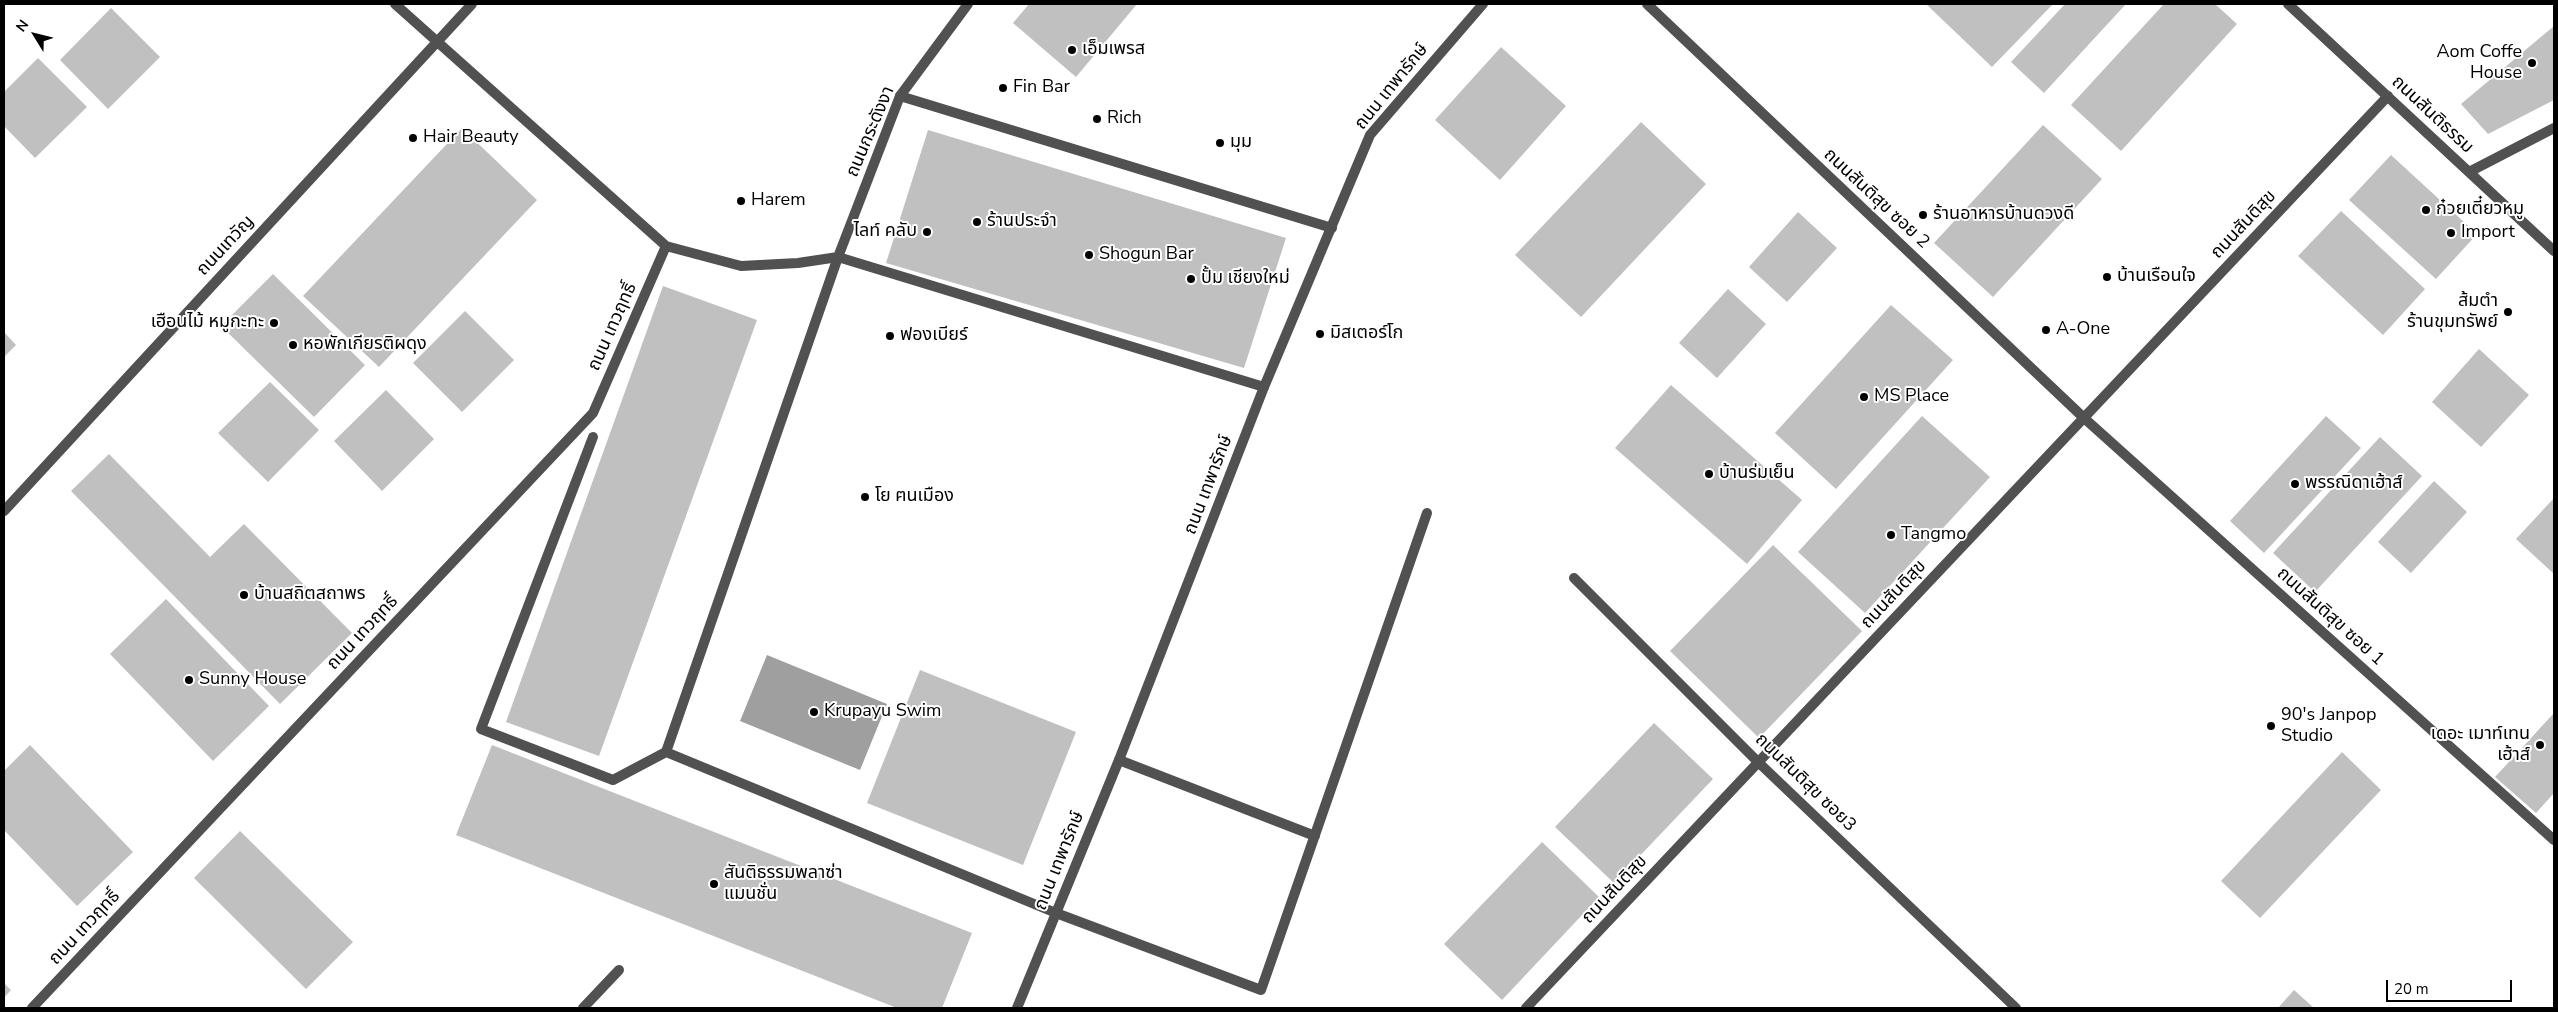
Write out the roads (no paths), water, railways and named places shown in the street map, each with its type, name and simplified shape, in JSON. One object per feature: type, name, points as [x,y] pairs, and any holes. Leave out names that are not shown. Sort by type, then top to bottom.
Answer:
[{"type":"street","points":[[395,4],[666,246],[741,266],[798,263],[838,257],[1264,388]]},
{"type":"street","name":"ถนนเทวัญ","points":[[4,510],[472,4]]},
{"type":"street","name":"ถนนกระดังงา","points":[[666,752],[838,257],[900,96],[967,4]]},
{"type":"street","name":"ถนน เทพารักษ์","points":[[1017,1008],[1118,760],[1264,388],[1370,135],[1482,4]]},
{"type":"street","name":"ถนนสันติสุข ซอย 2","points":[[1647,4],[2084,418]]},
{"type":"street","name":"ถนนสันติธรรม","points":[[2288,4],[2554,251]]},
{"type":"street","points":[[900,96],[1332,228]]},
{"type":"street","name":"ถนนสันติสุข","points":[[1526,1008],[2388,96]]},
{"type":"street","points":[[2470,172],[2554,128]]},
{"type":"street","name":"ถนน เทวฤทธิ์","points":[[32,1008],[593,413],[666,246]]},
{"type":"street","name":"ถนนสันติสุข ซอย 1","points":[[2084,418],[2554,840]]},
{"type":"street","points":[[593,437],[481,729],[614,780],[666,752],[1056,913],[1260,990],[1428,512]]},
{"type":"street","name":"ถนนสันติสุข ซอย3","points":[[1574,578],[1758,762],[2016,1008]]},
{"type":"street","points":[[1118,760],[1315,836]]},
{"type":"street","points":[[584,1008],[619,970]]},
{"type":"place","name":"เอ็มเพรส","points":[[1072,50]]},
{"type":"place","name":"Aom Coffe House","points":[[2532,63]]},
{"type":"place","name":"Fin Bar","points":[[1003,88]]},
{"type":"place","name":"Rich","points":[[1097,119]]},
{"type":"place","name":"Hair Beauty","points":[[413,138]]},
{"type":"place","name":"มุม","points":[[1220,143]]},
{"type":"place","name":"Harem","points":[[741,201]]},
{"type":"place","name":"ก๋วยเตี๋ยวหมู","points":[[2426,210]]},
{"type":"place","name":"ร้านอาหารบ้านดวงดี","points":[[1923,215]]},
{"type":"place","name":"ร้านประจำ","points":[[977,222]]},
{"type":"place","name":"ไลท์ คลับ","points":[[927,232]]},
{"type":"place","name":"Import","points":[[2451,233]]},
{"type":"place","name":"Shogun Bar","points":[[1089,255]]},
{"type":"place","name":"บ้านเรือนใจ","points":[[2107,277]]},
{"type":"place","name":"ปั้ม เชียงใหม่","points":[[1191,279]]},
{"type":"place","name":"ส้มตำ ร้านขุมทรัพย์","points":[[2508,312]]},
{"type":"place","name":"เฮือนไม้ หมูกะทะ","points":[[274,323]]},
{"type":"place","name":"A-One","points":[[2046,330]]},
{"type":"place","name":"มิสเตอร์โก","points":[[1320,334]]},
{"type":"place","name":"ฟองเบียร์","points":[[890,336]]},
{"type":"place","name":"หอพักเกียรติผดุง","points":[[293,345]]},
{"type":"place","name":"MS Place","points":[[1864,397]]},
{"type":"place","name":"บ้านร่มเย็น","points":[[1709,474]]},
{"type":"place","name":"พรรณิดาเฮ้าส์","points":[[2295,484]]},
{"type":"place","name":"โย ฅนเมือง","points":[[865,497]]},
{"type":"place","name":"Tangmo","points":[[1891,535]]},
{"type":"place","name":"บ้านสถิตสถาพร","points":[[244,595]]},
{"type":"place","name":"Sunny House","points":[[189,680]]},
{"type":"place","name":"Krupayu Swim","points":[[814,712]]},
{"type":"place","name":"90's Janpop Studio","points":[[2271,726]]},
{"type":"place","name":"เดอะ เมาท์เทน เฮ้าส์","points":[[2540,745]]},
{"type":"place","name":"สันติธรรมพลาซ่า แมนชั่น","points":[[714,884]]}]
